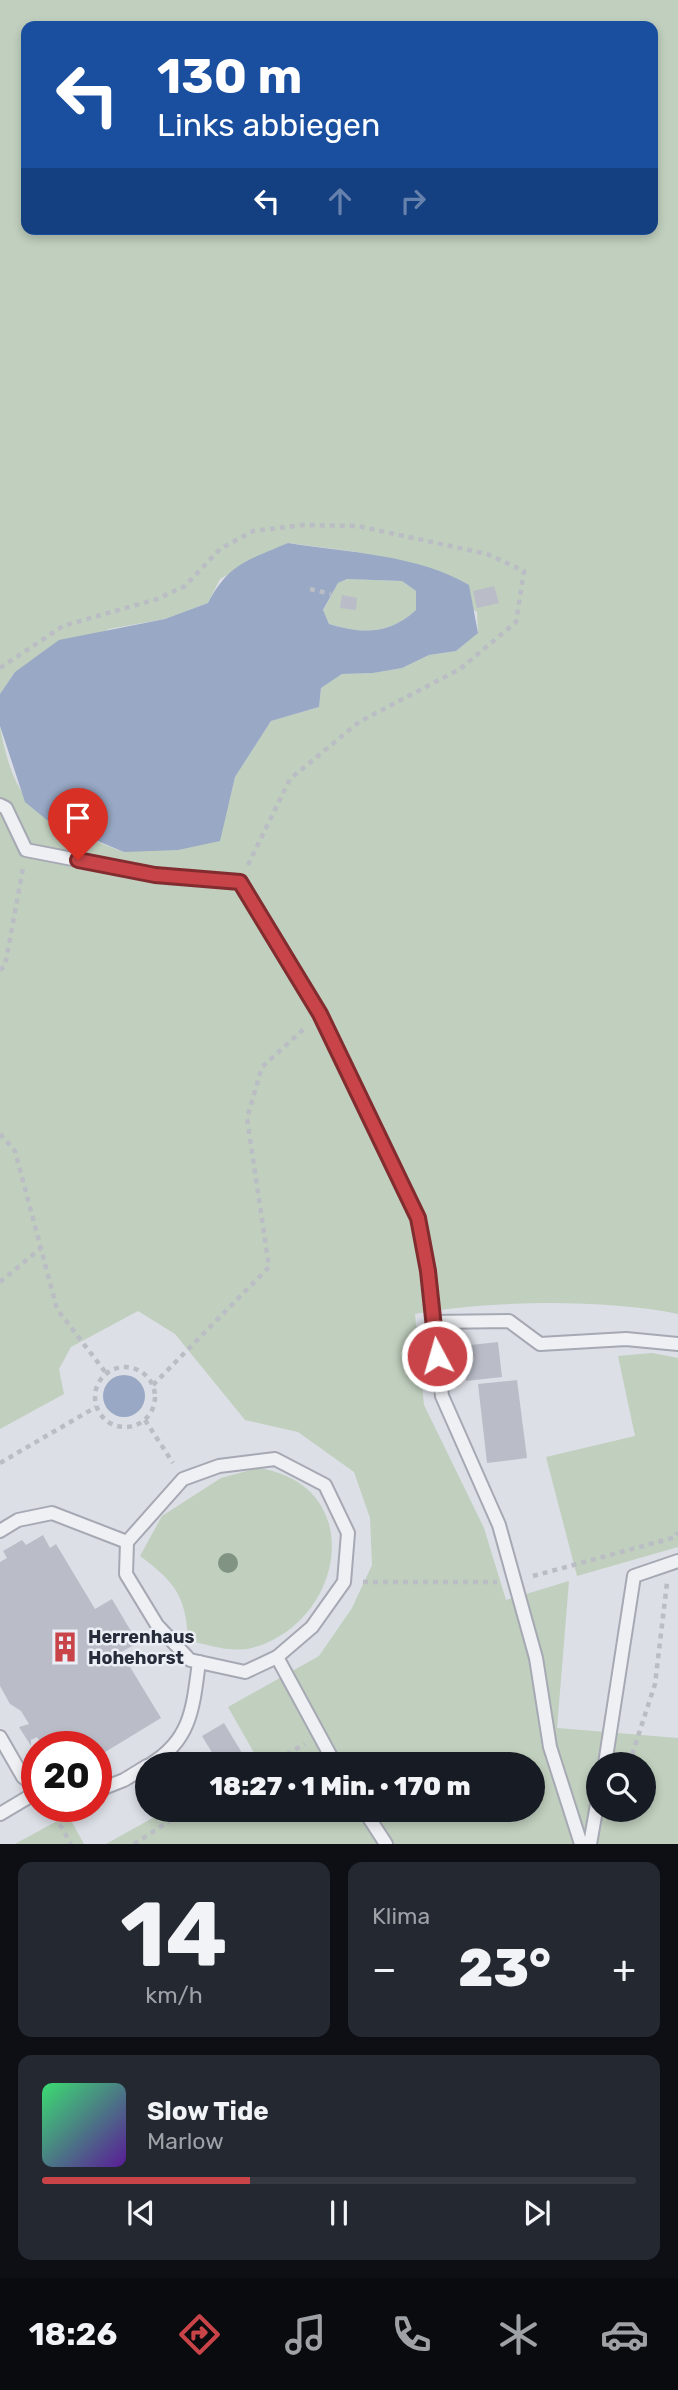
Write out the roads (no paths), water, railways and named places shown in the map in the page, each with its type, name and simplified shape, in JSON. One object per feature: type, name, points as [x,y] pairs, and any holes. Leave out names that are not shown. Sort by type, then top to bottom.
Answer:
[{"type":"lane","points":[[0,805],[6,808],[26,850],[155,875],[240,882],[320,1014],[418,1218],[428,1271],[442,1396],[499,1524],[536,1658],[550,1747],[581,1844]]},
{"type":"lane","points":[[433,1322],[509,1321],[540,1344],[626,1339],[678,1344]]},
{"type":"lane","points":[[275,1459],[325,1485],[348,1533],[344,1582],[312,1627],[277,1657],[246,1672],[190,1660],[151,1615],[126,1574],[127,1542],[183,1479],[219,1466],[275,1459]]},
{"type":"lane","points":[[0,1531],[18,1521],[52,1513],[127,1542]]},
{"type":"lane","points":[[607,1752],[634,1576],[673,1563]]},
{"type":"lane","points":[[277,1657],[328,1752]]},
{"type":"lane","points":[[165,1752],[184,1737],[194,1701],[199,1662]]},
{"type":"lane","points":[[0,1737],[21,1774]]},
{"type":"lane","points":[[112,1785],[135,1773]]},
{"type":"lane","points":[[0,1814],[21,1800]]},
{"type":"lane","points":[[372,1822],[386,1844]]},
{"type":"lane","points":[[590,1844],[594,1822]]},
{"type":"water","points":[[288,543],[405,561],[449,575],[469,585],[478,633],[456,651],[429,655],[402,668],[342,674],[321,688],[319,707],[271,721],[235,777],[220,841],[178,850],[124,852],[47,820],[25,802],[0,726],[0,694],[15,672],[59,640],[165,619],[208,603],[224,579],[241,564]],"holes":[[[347,579],[402,581],[416,591],[416,610],[396,624],[364,631],[329,624],[323,610],[338,583]]]},
{"type":"water","points":[[124,1375],[139,1381],[145,1396],[139,1411],[124,1417],[109,1411],[103,1396],[109,1381]]},
{"type":"place","name":"Herrenhaus Hohehorst","points":[[65,1647]]}]
